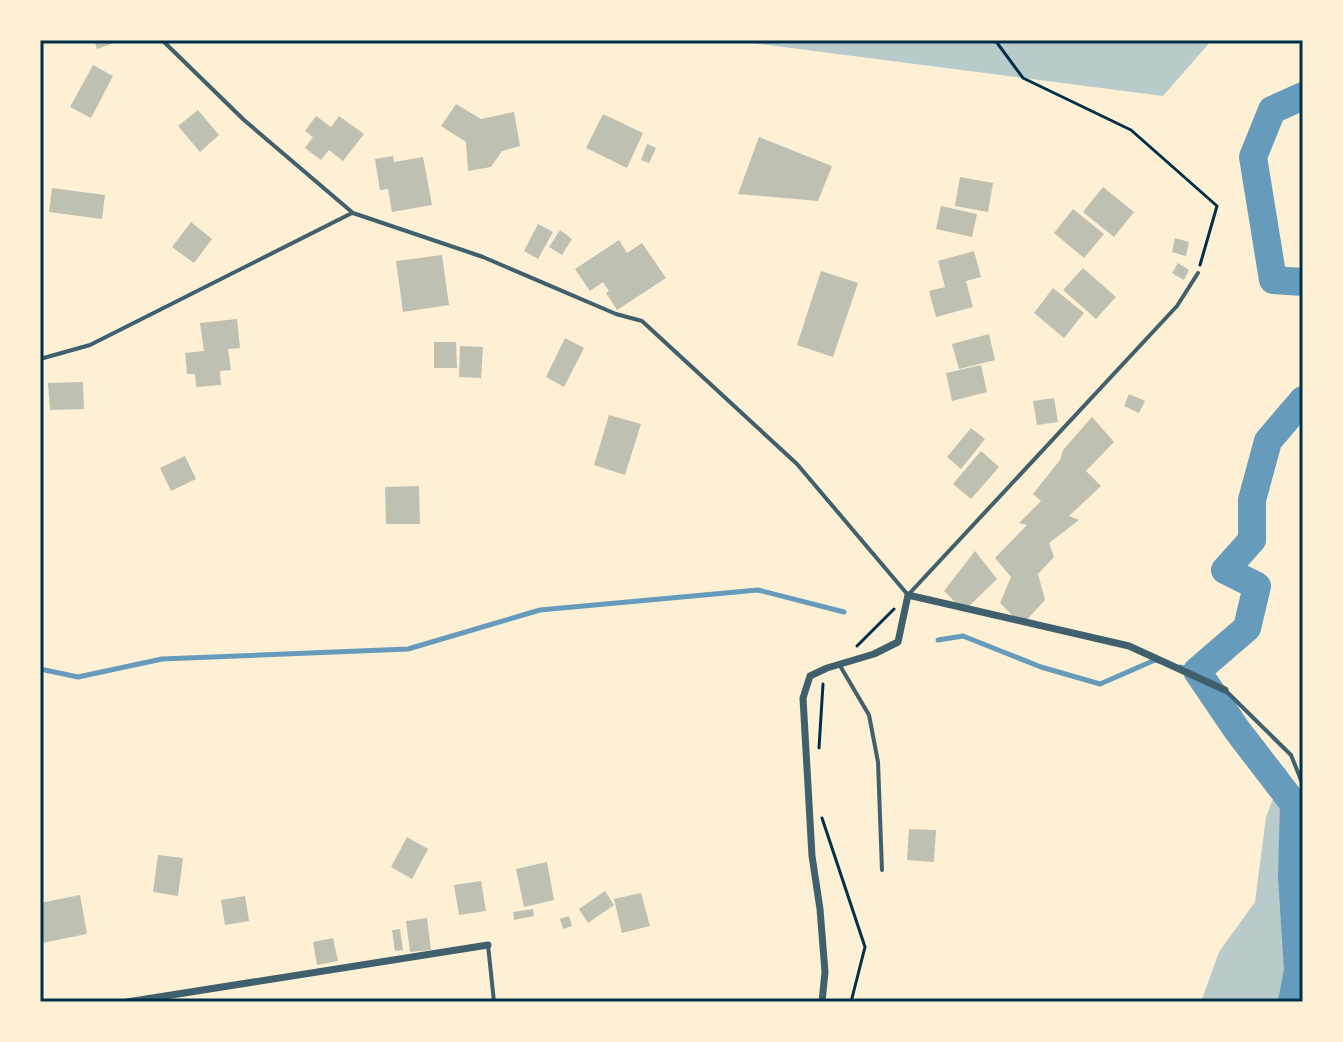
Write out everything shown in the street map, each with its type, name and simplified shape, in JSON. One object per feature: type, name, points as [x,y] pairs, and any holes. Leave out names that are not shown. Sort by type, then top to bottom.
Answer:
[{"type":"street","points":[[822,1002],[825,972],[812,856],[803,698],[810,676],[874,654],[898,642],[908,595],[1129,646],[1225,690]]},
{"type":"street","points":[[127,1002],[488,945]]},
{"type":"lane","points":[[162,40],[244,120],[353,213],[483,257],[616,314],[642,321],[797,464],[908,595],[1177,306],[1198,273]]},
{"type":"lane","points":[[40,359],[90,345],[353,213]]},
{"type":"lane","points":[[839,664],[869,715],[878,762],[882,870]]},
{"type":"lane","points":[[1225,690],[1291,755],[1303,785]]},
{"type":"lane","points":[[488,945],[494,1002]]},
{"type":"path","points":[[995,40],[1023,78],[1131,130],[1217,206],[1198,273]]},
{"type":"path","points":[[818,753],[823,680],[908,595]]},
{"type":"path","points":[[820,813],[865,947],[851,1002]]},
{"type":"shaded area","points":[[729,40],[1212,40],[1163,96]]},
{"type":"shaded area","points":[[1285,767],[1303,819],[1303,1002],[1201,1002],[1219,952],[1255,902],[1266,817]]},
{"type":"building","points":[[94,40],[122,40],[97,49]]},
{"type":"building","points":[[93,65],[113,76],[91,118],[70,107]]},
{"type":"building","points":[[456,104],[481,119],[514,112],[520,146],[502,151],[491,167],[468,171],[466,142],[441,126]]},
{"type":"building","points":[[198,110],[219,135],[200,152],[178,126]]},
{"type":"building","points":[[603,114],[643,133],[627,168],[586,148]]},
{"type":"building","points":[[316,116],[331,127],[339,116],[364,134],[343,161],[329,150],[321,160],[305,148],[313,137],[305,131]]},
{"type":"building","points":[[759,137],[832,166],[818,201],[738,194]]},
{"type":"building","points":[[647,144],[656,148],[649,163],[641,160]]},
{"type":"building","points":[[393,156],[394,162],[423,157],[432,205],[392,212],[388,189],[380,190],[375,159]]},
{"type":"building","points":[[960,177],[993,183],[988,212],[955,206]]},
{"type":"building","points":[[1103,187],[1134,212],[1114,237],[1083,212]]},
{"type":"building","points":[[52,188],[105,195],[102,219],[49,212]]},
{"type":"building","points":[[941,206],[977,214],[972,237],[936,229]]},
{"type":"building","points":[[1073,209],[1104,234],[1084,258],[1054,233]]},
{"type":"building","points":[[191,222],[212,239],[194,263],[172,247]]},
{"type":"building","points":[[538,224],[553,232],[538,259],[524,251]]},
{"type":"building","points":[[560,230],[572,239],[562,255],[549,247]]},
{"type":"building","points":[[1175,238],[1189,242],[1186,256],[1172,252]]},
{"type":"building","points":[[619,240],[627,253],[642,243],[666,278],[617,310],[603,282],[590,291],[575,269]]},
{"type":"building","points":[[974,251],[981,277],[966,281],[973,307],[936,317],[929,291],[945,287],[938,261]]},
{"type":"building","points":[[442,255],[449,305],[403,312],[396,261]]},
{"type":"building","points":[[1178,263],[1189,270],[1184,280],[1172,273]]},
{"type":"building","points":[[1083,268],[1116,297],[1096,319],[1063,290]]},
{"type":"building","points":[[821,271],[858,283],[833,357],[797,345]]},
{"type":"building","points":[[1053,288],[1084,313],[1064,338],[1034,313]]},
{"type":"building","points":[[237,319],[240,348],[228,349],[231,370],[220,371],[221,385],[196,387],[195,374],[187,374],[185,353],[204,351],[200,323]]},
{"type":"building","points":[[989,334],[995,360],[959,369],[952,344]]},
{"type":"building","points":[[565,338],[584,348],[564,387],[546,377]]},
{"type":"building","points":[[434,342],[456,342],[457,368],[434,368]]},
{"type":"building","points":[[460,346],[483,347],[481,378],[459,377]]},
{"type":"building","points":[[981,365],[987,392],[952,401],[946,373]]},
{"type":"building","points":[[83,382],[84,409],[50,410],[48,383]]},
{"type":"building","points":[[1129,394],[1145,401],[1139,413],[1124,406]]},
{"type":"building","points":[[1054,398],[1058,422],[1037,425],[1033,401]]},
{"type":"building","points":[[609,415],[641,424],[625,475],[594,465]]},
{"type":"building","points":[[1092,417],[1114,442],[1086,471],[1101,486],[1069,516],[1079,520],[1049,543],[1054,557],[1038,574],[1045,600],[1022,625],[1000,603],[1011,577],[995,558],[1027,525],[1019,523],[1041,501],[1033,494],[1060,460],[1063,450]]},
{"type":"building","points":[[971,428],[985,439],[961,469],[947,457]]},
{"type":"building","points":[[981,451],[999,467],[971,499],[953,484]]},
{"type":"building","points":[[185,456],[196,479],[171,491],[160,468]]},
{"type":"building","points":[[419,486],[420,524],[386,524],[385,487]]},
{"type":"building","points":[[975,551],[997,579],[964,611],[944,591]]},
{"type":"building","points":[[909,829],[936,830],[934,862],[907,860]]},
{"type":"building","points":[[407,837],[428,849],[412,879],[391,867]]},
{"type":"building","points":[[158,855],[183,858],[178,896],[153,892]]},
{"type":"building","points":[[547,862],[554,900],[524,907],[516,869]]},
{"type":"building","points":[[481,881],[486,911],[459,915],[454,885]]},
{"type":"building","points":[[605,891],[614,905],[588,923],[579,909]]},
{"type":"building","points":[[641,893],[650,926],[622,933],[614,899]]},
{"type":"building","points":[[80,895],[87,934],[42,943],[40,903]]},
{"type":"building","points":[[245,896],[249,921],[225,925],[221,900]]},
{"type":"building","points":[[533,909],[534,916],[514,920],[513,912]]},
{"type":"building","points":[[569,916],[572,926],[563,929],[560,919]]},
{"type":"building","points":[[427,918],[431,950],[410,952],[406,921]]},
{"type":"building","points":[[400,929],[403,950],[395,951],[392,930]]},
{"type":"building","points":[[333,938],[338,961],[317,965],[313,942]]},
{"type":"waterway","points":[[1303,96],[1272,110],[1253,157],[1273,280],[1303,282]]},
{"type":"waterway","points":[[1292,1002],[1298,970],[1292,876],[1294,804],[1237,730],[1197,671],[1247,628],[1257,586],[1225,570],[1252,540],[1252,500],[1268,441],[1303,400]]},
{"type":"waterway","points":[[40,669],[78,677],[162,659],[408,649],[540,610],[758,590],[844,612]]},
{"type":"waterway","points":[[938,640],[963,636],[1041,667],[1100,684],[1159,661]]},
{"type":"waterway","points":[[1180,667],[1197,671]]}]
